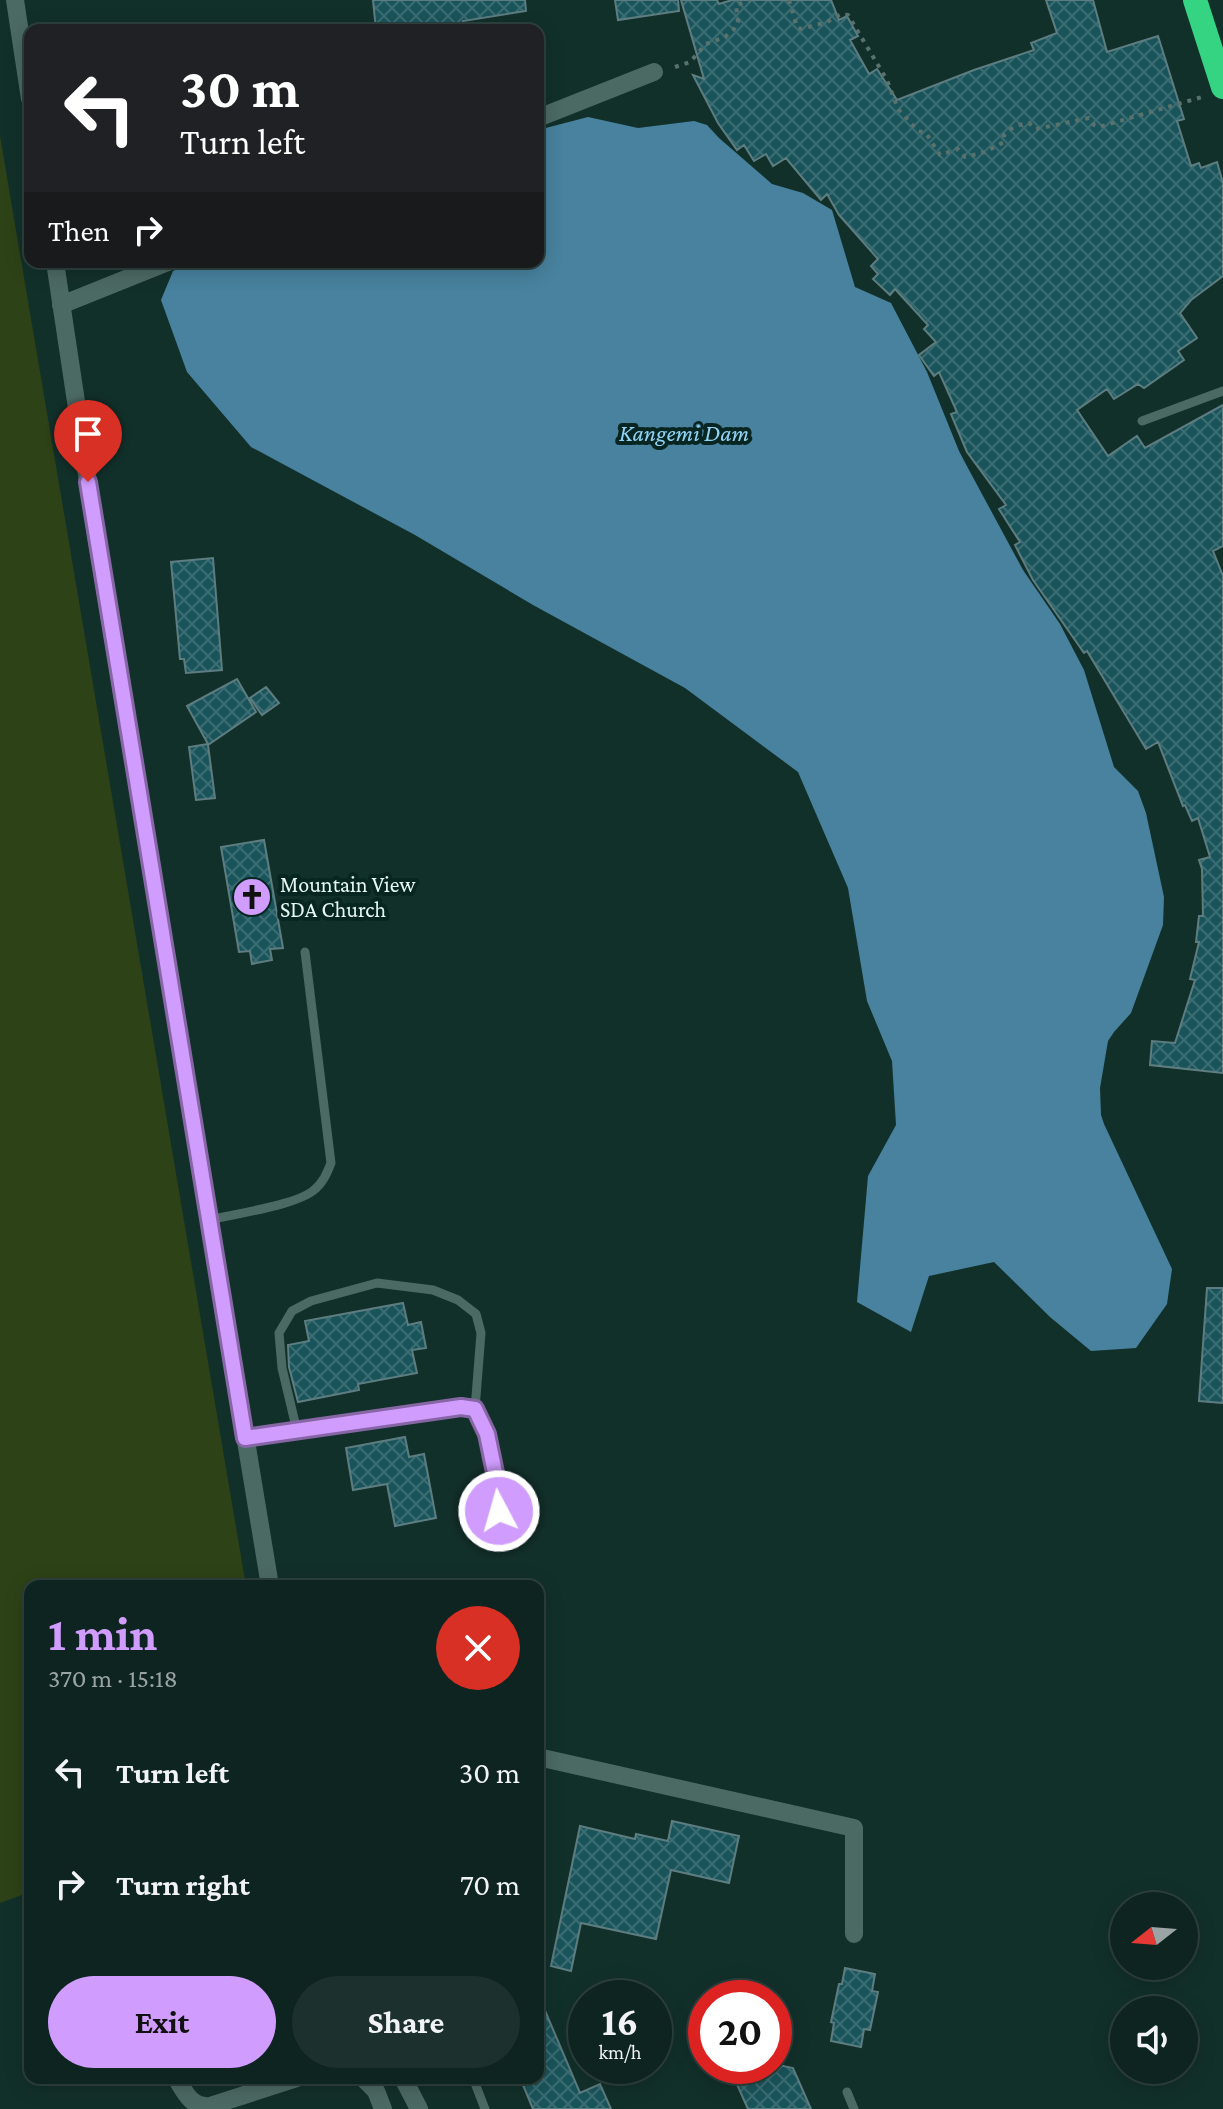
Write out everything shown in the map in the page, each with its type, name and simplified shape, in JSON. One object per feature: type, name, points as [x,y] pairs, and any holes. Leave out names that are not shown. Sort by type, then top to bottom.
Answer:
[{"type":"highway","points":[[1195,0],[1216,91]]},
{"type":"street","points":[[15,0],[24,48]]},
{"type":"street","points":[[544,116],[654,72]]},
{"type":"street","points":[[56,268],[97,541],[269,1580]]},
{"type":"street","points":[[61,305],[153,268]]},
{"type":"street","points":[[544,1758],[854,1828],[854,1934]]},
{"type":"street","points":[[180,2084],[193,2103],[201,2107],[278,2084]]},
{"type":"street","points":[[369,2084],[376,2091],[383,2109]]},
{"type":"street","points":[[406,2084],[419,2109]]},
{"type":"lane","points":[[1142,421],[1223,391]]},
{"type":"lane","points":[[209,1220],[295,1200],[313,1191],[324,1179],[331,1163],[305,952]]},
{"type":"lane","points":[[297,1431],[282,1368],[279,1333],[292,1311],[311,1301],[377,1283],[433,1290],[458,1300],[476,1314],[481,1333],[475,1409],[487,1434],[499,1492],[500,1531]]},
{"type":"lane","points":[[245,1438],[461,1407],[475,1409]]},
{"type":"lane","points":[[475,2084],[485,2109]]},
{"type":"lane","points":[[847,2092],[854,2109]]},
{"type":"path","points":[[654,72],[690,62],[706,44],[730,33],[738,22],[736,5],[750,0]]},
{"type":"path","points":[[789,0],[797,27],[801,29],[827,22],[841,14],[848,15],[887,80],[898,109],[918,131],[926,133],[940,155],[958,149],[968,157],[989,150],[1004,142],[1006,132],[1024,124],[1029,123],[1036,129],[1089,118],[1099,127],[1216,91]]},
{"type":"green space","points":[[0,136],[245,1580],[24,1580],[24,1894],[0,1903]]},
{"type":"water","name":"Kangemi Dam","points":[[588,117],[638,128],[694,121],[707,125],[772,184],[803,193],[832,210],[855,287],[891,303],[927,372],[959,451],[1023,570],[1060,624],[1084,670],[1114,767],[1138,791],[1146,813],[1164,897],[1163,925],[1131,1013],[1108,1041],[1100,1088],[1104,1124],[1172,1269],[1167,1304],[1136,1348],[1091,1351],[1050,1317],[994,1262],[929,1276],[911,1332],[857,1302],[868,1176],[896,1125],[892,1061],[867,1001],[848,888],[798,772],[685,688],[533,605],[415,535],[251,447],[187,372],[161,300],[173,271],[180,268],[544,268],[544,128]]},
{"type":"building","points":[[373,0],[525,0],[526,11],[463,21],[463,24],[375,24]]},
{"type":"building","points":[[615,0],[678,0],[679,11],[618,20]]},
{"type":"building","points":[[681,0],[717,0],[719,4],[732,0],[831,0],[839,20],[847,16],[858,36],[850,40],[869,74],[877,69],[897,100],[1034,50],[1031,43],[1057,33],[1046,0],[1093,0],[1107,52],[1158,36],[1184,119],[1177,121],[1191,166],[1199,163],[1201,168],[1217,162],[1223,183],[1223,276],[1191,300],[1180,313],[1197,338],[1178,351],[1184,360],[1144,388],[1138,384],[1114,399],[1107,389],[1077,410],[1108,456],[1137,436],[1145,448],[1223,405],[1223,546],[1213,551],[1223,576],[1223,1073],[1150,1065],[1152,1041],[1175,1043],[1195,980],[1190,979],[1199,942],[1196,942],[1199,916],[1203,916],[1199,860],[1210,857],[1198,818],[1192,821],[1183,806],[1158,742],[1146,749],[1087,651],[1084,653],[1033,580],[1015,545],[1020,542],[999,509],[1006,505],[967,452],[951,414],[957,412],[939,372],[934,376],[919,355],[936,342],[924,329],[928,325],[895,289],[890,295],[873,279],[878,274],[871,266],[878,259],[839,215],[827,194],[821,200],[786,158],[773,166],[766,154],[754,161],[744,145],[737,150],[718,123],[693,75],[704,79]]},
{"type":"building","points":[[213,558],[222,670],[186,673],[184,659],[180,659],[171,562]]},
{"type":"building","points":[[237,679],[256,712],[208,745],[215,798],[196,800],[189,747],[208,744],[187,706]]},
{"type":"building","points":[[266,687],[279,703],[262,715],[250,698]]},
{"type":"building","name":"Mountain View SDA Church","points":[[264,840],[283,948],[270,949],[272,960],[252,964],[250,951],[239,952],[221,847]]},
{"type":"building","points":[[1207,1288],[1223,1288],[1223,1403],[1199,1401]]},
{"type":"building","points":[[403,1303],[408,1325],[421,1322],[426,1348],[412,1350],[417,1373],[358,1384],[359,1390],[298,1402],[289,1367],[288,1345],[309,1341],[305,1321]]},
{"type":"building","points":[[405,1437],[409,1457],[424,1454],[436,1518],[395,1526],[387,1484],[353,1490],[346,1448]]},
{"type":"building","points":[[672,1821],[739,1836],[729,1883],[671,1870],[656,1939],[581,1923],[571,1971],[551,1966],[580,1826],[635,1839],[636,1834],[668,1841]]},
{"type":"building","points":[[845,1968],[875,1974],[872,1991],[878,1992],[870,2030],[864,2029],[861,2047],[831,2041],[834,2023],[831,2022]]},
{"type":"building","points":[[544,2008],[568,2065],[568,2084],[576,2084],[580,2093],[600,2084],[611,2109],[533,2109],[523,2084],[544,2084]]},
{"type":"building","points":[[792,2068],[811,2109],[748,2109],[737,2084],[792,2084]]},
{"type":"place","name":"Mountain View SDA Church","points":[[252,897]]},
{"type":"route","points":[[88,482],[245,1438],[461,1407],[475,1409],[487,1434],[499,1492],[499,1511]]}]
